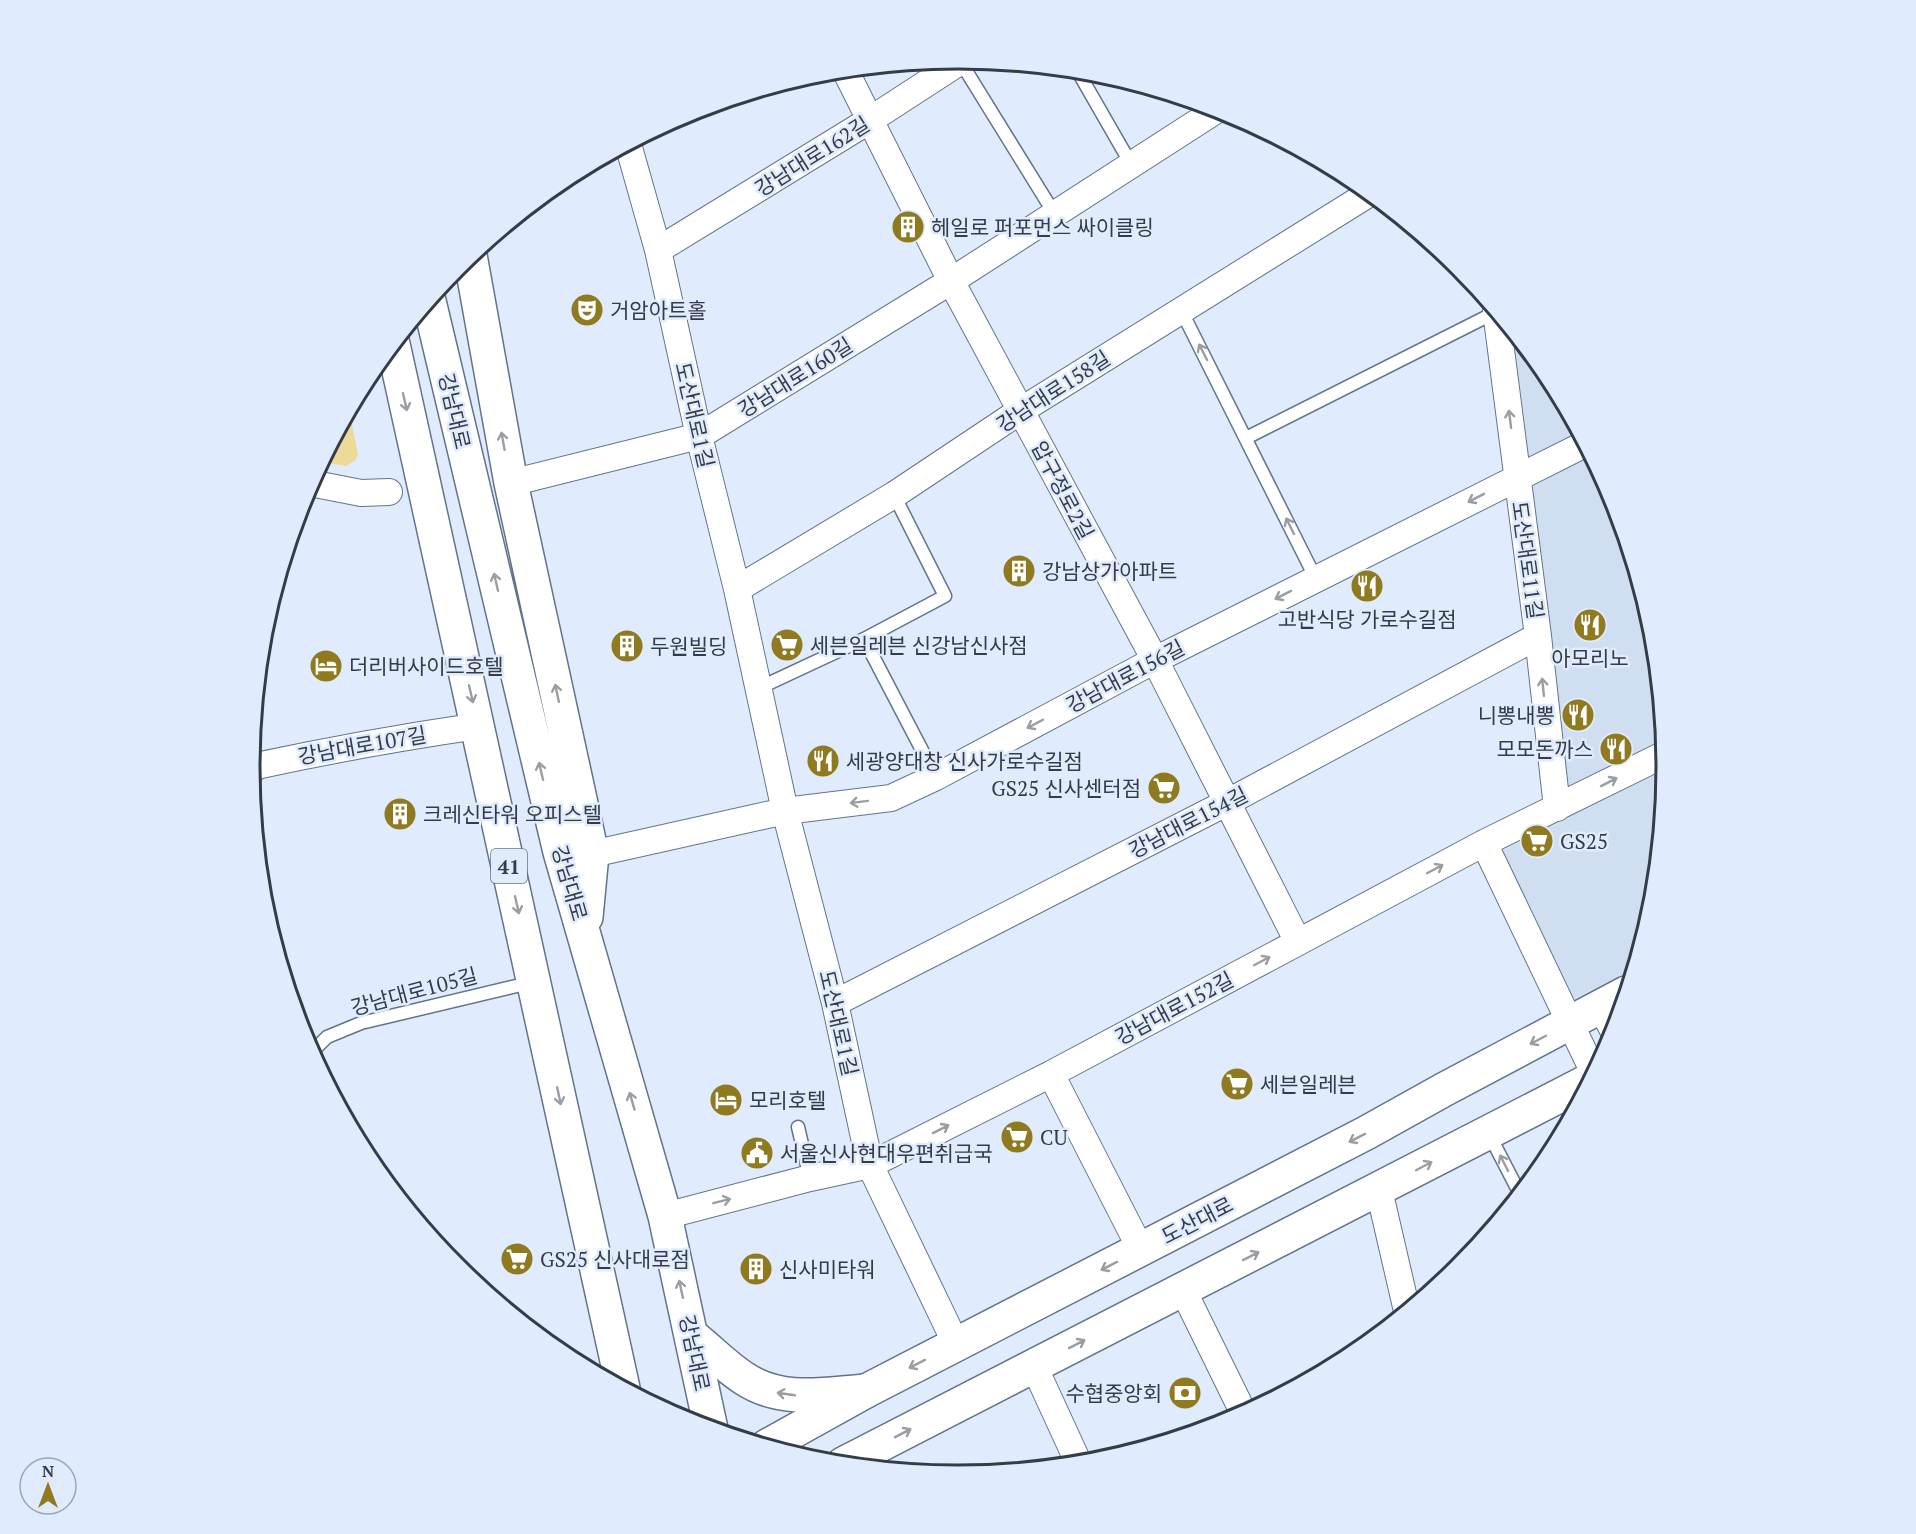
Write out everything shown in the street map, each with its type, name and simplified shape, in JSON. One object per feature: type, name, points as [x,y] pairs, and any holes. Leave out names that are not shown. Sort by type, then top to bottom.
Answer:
[{"type":"main road","points":[[472,266],[511,483],[592,854],[585,936]]},
{"type":"main road","name":"강남대로","points":[[431,309],[560,852],[665,1216],[709,1419]]},
{"type":"main road","name":"41","points":[[395,354],[621,1377]]},
{"type":"main road","name":"도산대로","points":[[776,1441],[866,1390],[1366,1133],[1570,1023],[1612,1011]]},
{"type":"main road","points":[[858,1458],[1579,1086]]},
{"type":"main road","points":[[691,1335],[744,1379],[775,1392],[806,1396],[866,1390]]},
{"type":"street","name":"강남대로162길","points":[[658,250],[870,120],[948,69]]},
{"type":"street","name":"압구정로2길","points":[[849,78],[951,281],[1155,660],[1298,942]]},
{"type":"street","name":"강남대로160길","points":[[511,483],[699,436],[951,281],[1208,116]]},
{"type":"street","name":"도산대로1길","points":[[630,151],[658,250],[699,436],[737,589],[785,811],[835,1003],[870,1165],[956,1344]]},
{"type":"street","name":"강남대로158길","points":[[737,589],[894,495],[1020,411],[1362,198]]},
{"type":"street","name":"도산대로11길","points":[[1498,325],[1538,636],[1557,808]]},
{"type":"street","name":"강남대로156길","points":[[592,854],[785,811],[891,798],[936,777],[1155,660],[1578,447]]},
{"type":"street","points":[[320,485],[361,494],[389,492]]},
{"type":"street","name":"강남대로154길","points":[[835,1003],[1228,802],[1538,636]]},
{"type":"street","name":"강남대로107길","points":[[260,765],[420,734],[478,726]]},
{"type":"street","name":"강남대로152길","points":[[665,1216],[810,1178],[870,1165],[1051,1074],[1484,843],[1656,759]]},
{"type":"street","points":[[1484,843],[1590,1064]]},
{"type":"street","points":[[1051,1074],[1141,1250]]},
{"type":"street","points":[[1379,1190],[1405,1303]]},
{"type":"street","points":[[1183,1290],[1240,1405]]},
{"type":"street","points":[[1034,1366],[1075,1455]]},
{"type":"lane","points":[[968,69],[1054,213]]},
{"type":"lane","points":[[1083,80],[1131,164]]},
{"type":"lane","points":[[1182,310],[1316,579]]},
{"type":"lane","name":"도산대로11길","points":[[1246,438],[1490,315]]},
{"type":"lane","points":[[759,688],[864,639],[945,596],[894,495]]},
{"type":"lane","points":[[864,639],[936,777]]},
{"type":"lane","name":"강남대로105길","points":[[318,1046],[327,1037],[361,1023],[534,982]]},
{"type":"lane","points":[[798,1127],[810,1178]]},
{"type":"lane","points":[[1488,1133],[1516,1186]]},
{"type":"shaded area","points":[[1505,333],[1538,379],[1562,418],[1603,500],[1619,543],[1643,631],[1655,721],[1655,813],[1650,858],[1643,903],[1624,973],[1566,1003],[1495,854],[1564,820]]},
{"type":"shaded area","points":[[352,422],[358,454],[356,460],[346,466],[330,463]]},
{"type":"place","name":"헤일로 퍼포먼스 싸이클링","points":[[908,227]]},
{"type":"place","name":"거암아트홀","points":[[587,310]]},
{"type":"place","name":"강남상가아파트","points":[[1019,571]]},
{"type":"place","name":"고반식당 가로수길점","points":[[1367,586]]},
{"type":"place","name":"아모리노","points":[[1590,625]]},
{"type":"place","name":"세븐일레븐 신강남신사점","points":[[787,645]]},
{"type":"place","name":"두원빌딩","points":[[627,646]]},
{"type":"place","name":"더리버사이드호텔","points":[[326,666]]},
{"type":"place","name":"니뽕내뽕","points":[[1578,715]]},
{"type":"place","name":"모모돈까스","points":[[1616,749]]},
{"type":"place","name":"세광양대창 신사가로수길점","points":[[823,761]]},
{"type":"place","name":"GS25 신사센터점","points":[[1164,788]]},
{"type":"place","name":"크레신타워 오피스텔","points":[[400,814]]},
{"type":"place","name":"GS25","points":[[1537,841]]},
{"type":"place","name":"세븐일레븐","points":[[1237,1084]]},
{"type":"place","name":"모리호텔","points":[[726,1100]]},
{"type":"place","name":"CU","points":[[1017,1137]]},
{"type":"place","name":"서울신사현대우편취급국","points":[[757,1153]]},
{"type":"place","name":"GS25 신사대로점","points":[[517,1259]]},
{"type":"place","name":"신사미타워","points":[[756,1269]]},
{"type":"place","name":"수협중앙회","points":[[1185,1393]]}]
